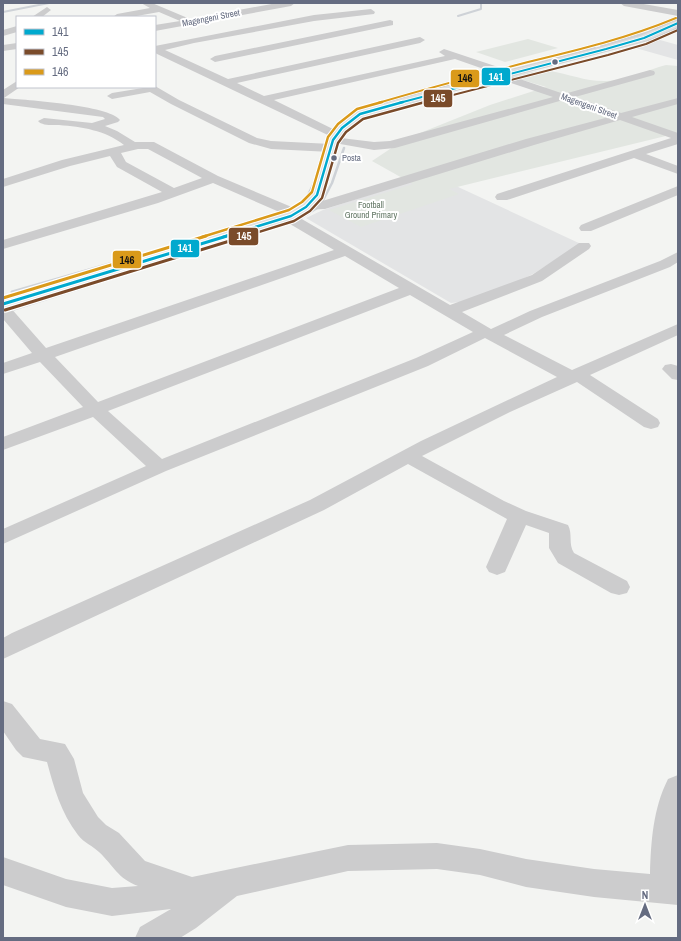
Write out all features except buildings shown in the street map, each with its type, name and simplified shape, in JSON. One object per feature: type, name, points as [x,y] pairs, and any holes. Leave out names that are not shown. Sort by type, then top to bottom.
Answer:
[{"type":"main road","points":[[3,304],[292,216],[306,207],[317,195],[334,141],[351,121],[367,112],[606,49],[644,38],[675,26]]},
{"type":"street","points":[[145,3],[190,22]]},
{"type":"street","name":"Magengeni Street","points":[[156,28],[291,3]]},
{"type":"street","name":"Magengeni Street","points":[[355,3],[432,47],[504,75],[678,137]]},
{"type":"street","points":[[624,3],[678,13]]},
{"type":"street","points":[[647,8],[659,3]]},
{"type":"street","points":[[122,16],[160,9]]},
{"type":"street","points":[[38,16],[47,10]]},
{"type":"street","points":[[156,50],[194,40],[314,18],[371,12]]},
{"type":"street","points":[[215,59],[390,23]]},
{"type":"street","points":[[3,33],[16,29]]},
{"type":"street","points":[[3,33],[16,38]]},
{"type":"street","points":[[227,82],[420,40]]},
{"type":"street","points":[[3,48],[16,46]]},
{"type":"street","points":[[156,50],[264,99],[334,141]]},
{"type":"street","points":[[264,99],[456,56]]},
{"type":"street","points":[[112,96],[151,88],[175,102],[253,141],[271,145],[334,141],[374,146],[391,145],[650,72]]},
{"type":"street","points":[[3,95],[16,85]]},
{"type":"street","points":[[3,101],[86,111],[107,115],[114,120],[94,126]]},
{"type":"street","points":[[306,207],[320,206],[530,142],[678,101]]},
{"type":"street","points":[[44,121],[94,126],[122,137],[133,146]]},
{"type":"street","points":[[502,197],[678,140]]},
{"type":"street","points":[[3,183],[66,163],[133,146],[154,146],[213,179],[289,211],[295,221],[346,251],[488,333],[575,376],[651,423]]},
{"type":"street","points":[[114,151],[121,164],[173,193]]},
{"type":"street","points":[[634,154],[678,170]]},
{"type":"street","points":[[3,245],[173,193],[213,179]]},
{"type":"street","points":[[586,228],[678,190]]},
{"type":"street","points":[[449,311],[537,278],[584,246]]},
{"type":"street","points":[[3,369],[346,251]]},
{"type":"street","points":[[3,537],[159,468],[488,333],[665,264],[678,256]]},
{"type":"street","points":[[3,444],[344,316],[411,289]]},
{"type":"street","points":[[3,309],[43,355],[96,409],[159,468]]},
{"type":"street","points":[[3,650],[21,639],[317,505],[408,456],[503,408],[678,329]]},
{"type":"street","points":[[408,456],[497,506],[519,516],[557,528],[560,530],[558,546],[566,558],[619,587]]},
{"type":"street","points":[[497,568],[519,516]]},
{"type":"street","points":[[3,711],[25,742],[33,749],[55,752],[60,759],[66,785],[88,826],[96,834],[109,842],[131,868],[142,874],[194,891]]},
{"type":"street","points":[[3,872],[66,894],[112,902],[157,898],[231,884],[348,858],[437,856],[480,862],[526,873],[594,883],[671,890],[667,830],[672,806],[678,788]]},
{"type":"street","points":[[151,938],[185,918],[231,884]]},
{"type":"shaded area","points":[[660,40],[678,45],[678,60],[632,47]]},
{"type":"shaded area","points":[[418,179],[443,180],[581,244],[533,274],[512,284],[460,302],[451,303],[306,218],[323,210]]},
{"type":"green space","points":[[528,39],[558,48],[505,62],[476,52]]},
{"type":"green space","name":"Football Ground Primary","points":[[666,65],[678,66],[678,133],[449,189],[459,194],[361,227],[329,210],[413,184],[372,161],[405,139],[490,105],[546,87],[513,77],[514,75],[536,71],[550,71],[585,79],[615,81]]},
{"type":"waterway","points":[[3,12],[49,3]]},
{"type":"waterway","points":[[458,16],[481,9],[481,3]]},
{"type":"waterway","points":[[601,46],[649,32],[678,19]]},
{"type":"waterway","points":[[545,62],[595,48]]},
{"type":"waterway","points":[[321,204],[332,183],[344,148]]},
{"type":"waterway","points":[[319,165],[324,149]]},
{"type":"waterway","points":[[306,199],[314,183]]},
{"type":"waterway","points":[[298,220],[317,208]]},
{"type":"waterway","points":[[204,237],[286,213]]},
{"type":"waterway","points":[[268,229],[292,222]]},
{"type":"waterway","points":[[245,236],[263,231]]},
{"type":"waterway","points":[[12,292],[207,236]]},
{"type":"waterway","points":[[221,244],[233,240]]},
{"type":"waterway","points":[[202,250],[212,247]]},
{"type":"waterway","points":[[175,258],[190,253]]},
{"type":"waterway","points":[[139,269],[161,262]]},
{"type":"waterway","points":[[14,309],[125,274]]},
{"type":"transit line","name":"146","points":[[3,298],[289,210],[302,202],[312,192],[328,137],[338,124],[357,109],[447,83],[604,43],[642,32],[676,18]]},
{"type":"transit line","name":"141","points":[[3,304],[291,216],[306,207],[317,195],[333,140],[342,128],[360,114],[448,89],[606,49],[644,38],[678,23]]},
{"type":"transit line","name":"145","points":[[5,310],[294,221],[310,211],[322,198],[338,143],[346,132],[363,119],[450,95],[608,55],[646,44],[678,30]]},
{"type":"place","name":"Posta","points":[[334,158]]}]
